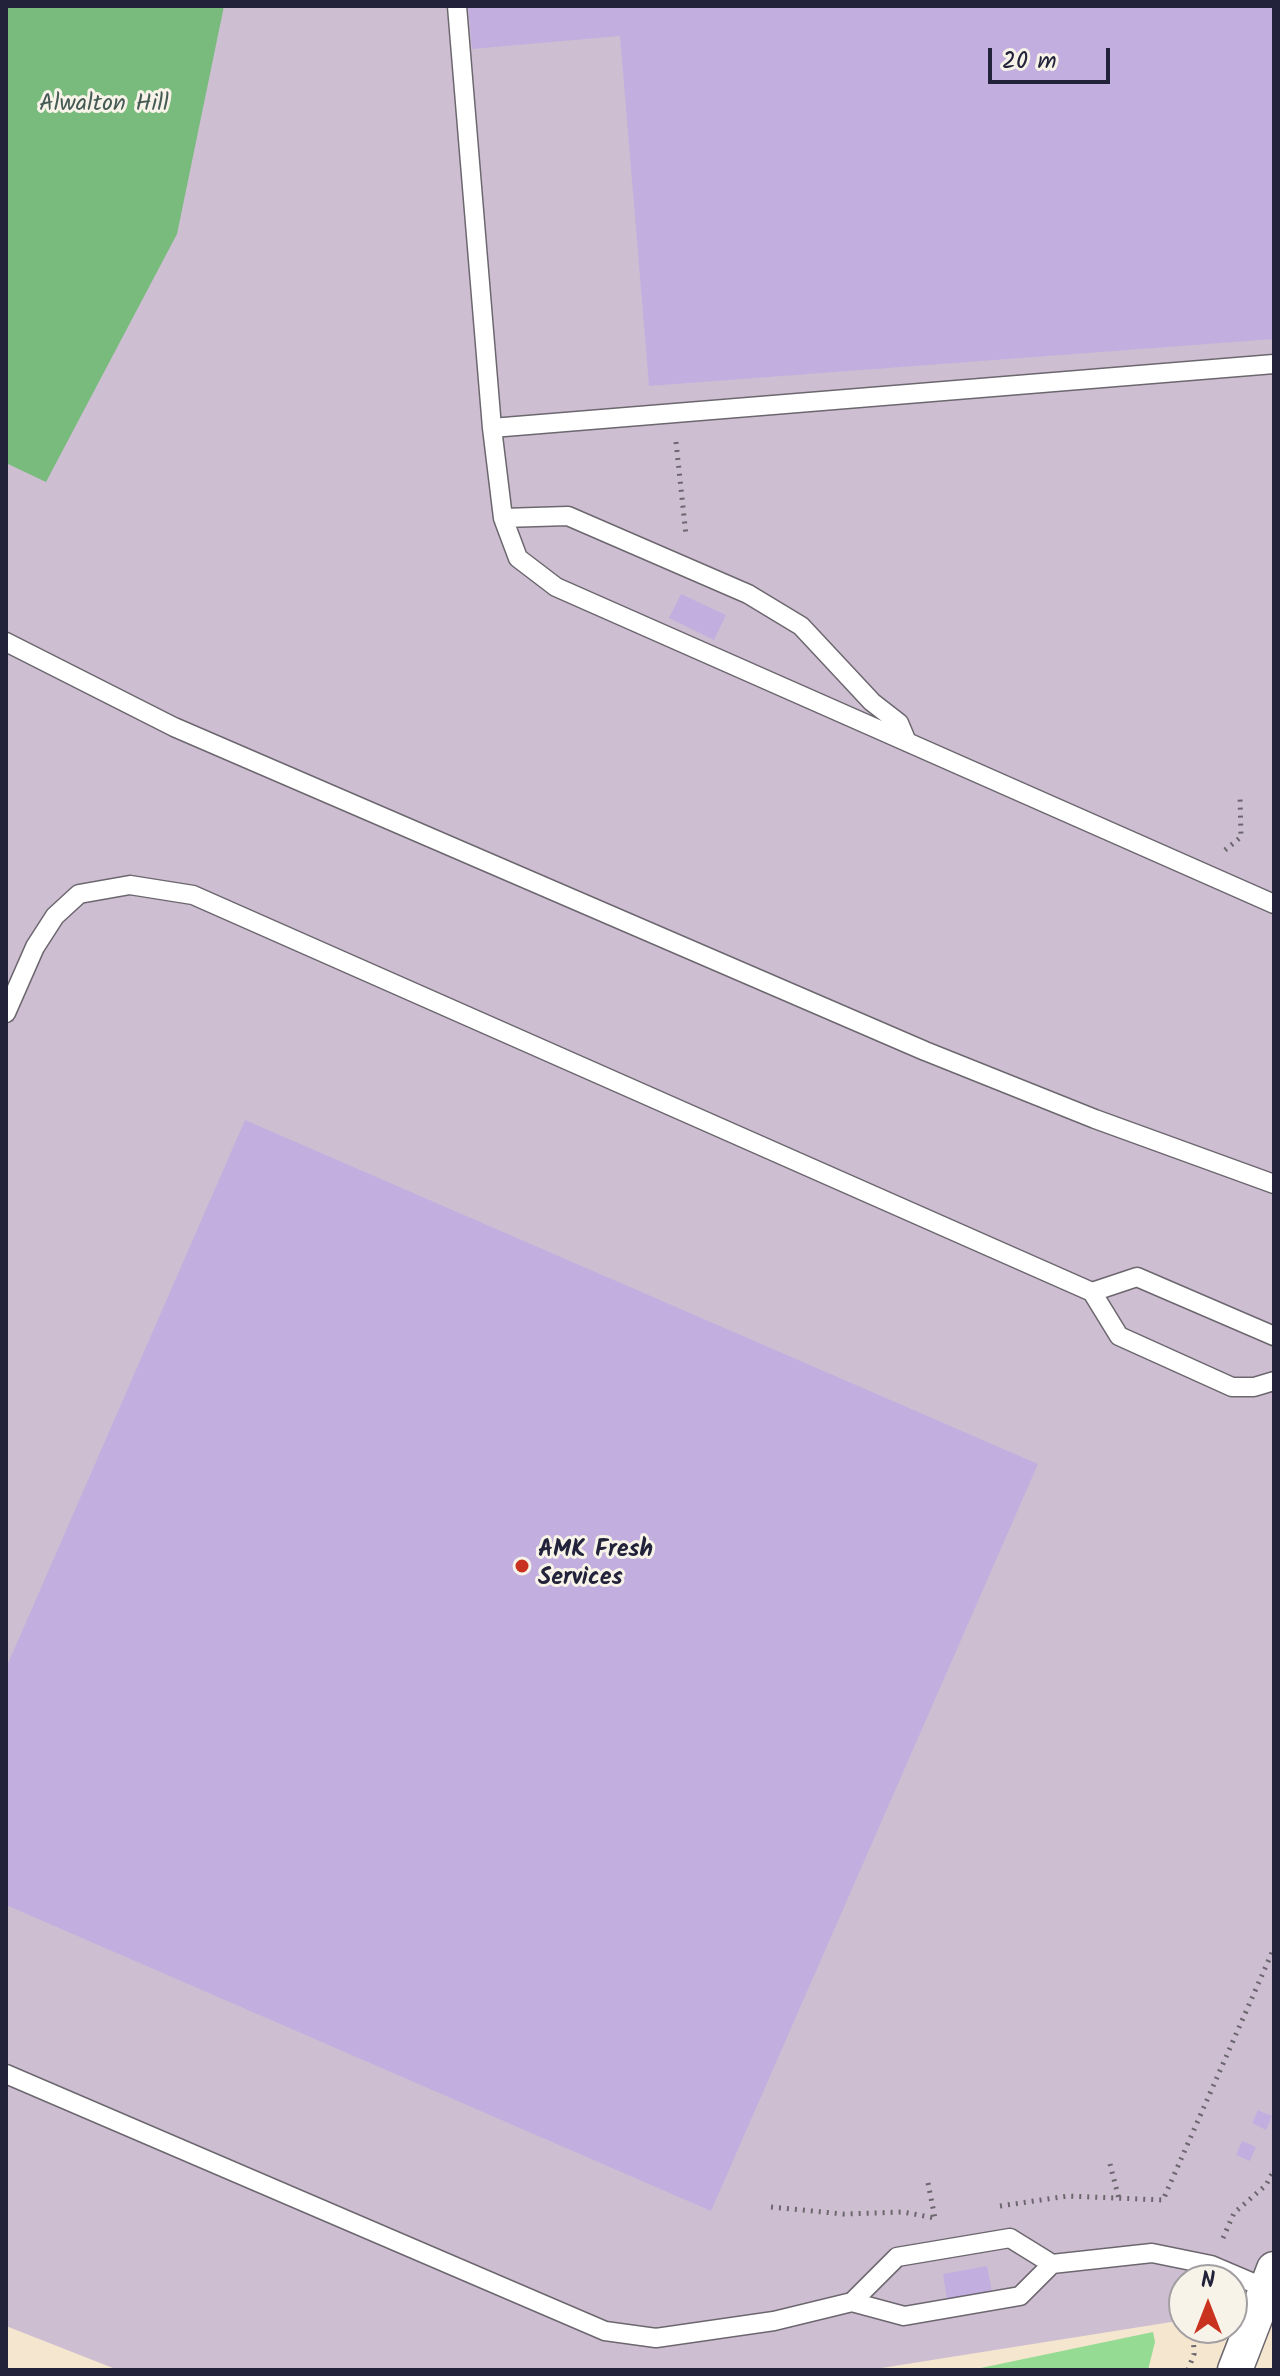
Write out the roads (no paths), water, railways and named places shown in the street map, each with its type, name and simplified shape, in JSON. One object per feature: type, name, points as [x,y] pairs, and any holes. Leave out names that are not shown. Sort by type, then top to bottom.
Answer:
[{"type":"street","points":[[1235,2370],[1270,2278]]},
{"type":"lane","points":[[457,6],[492,428],[503,518],[518,558],[556,587],[1274,904]]},
{"type":"lane","points":[[492,428],[1274,364]]},
{"type":"lane","points":[[503,518],[568,516],[748,594],[801,626],[872,702],[899,723],[907,742]]},
{"type":"lane","points":[[6,642],[174,727],[925,1051],[1095,1119],[1274,1184]]},
{"type":"lane","points":[[6,1013],[35,947],[55,916],[79,894],[130,885],[193,895],[1092,1292],[1119,1336],[1232,1387],[1254,1387],[1274,1381]]},
{"type":"lane","points":[[1092,1292],[1137,1277],[1274,1336]]},
{"type":"lane","points":[[6,2074],[605,2331],[656,2338],[774,2321],[852,2302],[904,2316],[1020,2296],[1052,2264]]},
{"type":"lane","points":[[852,2302],[897,2257],[1010,2238],[1052,2264],[1152,2253],[1270,2278]]},
{"type":"place","name":"AMK Fresh Services","points":[[522,1566]]},
{"type":"park label","name":"Alwalton Hill","points":[[104,106]]}]
